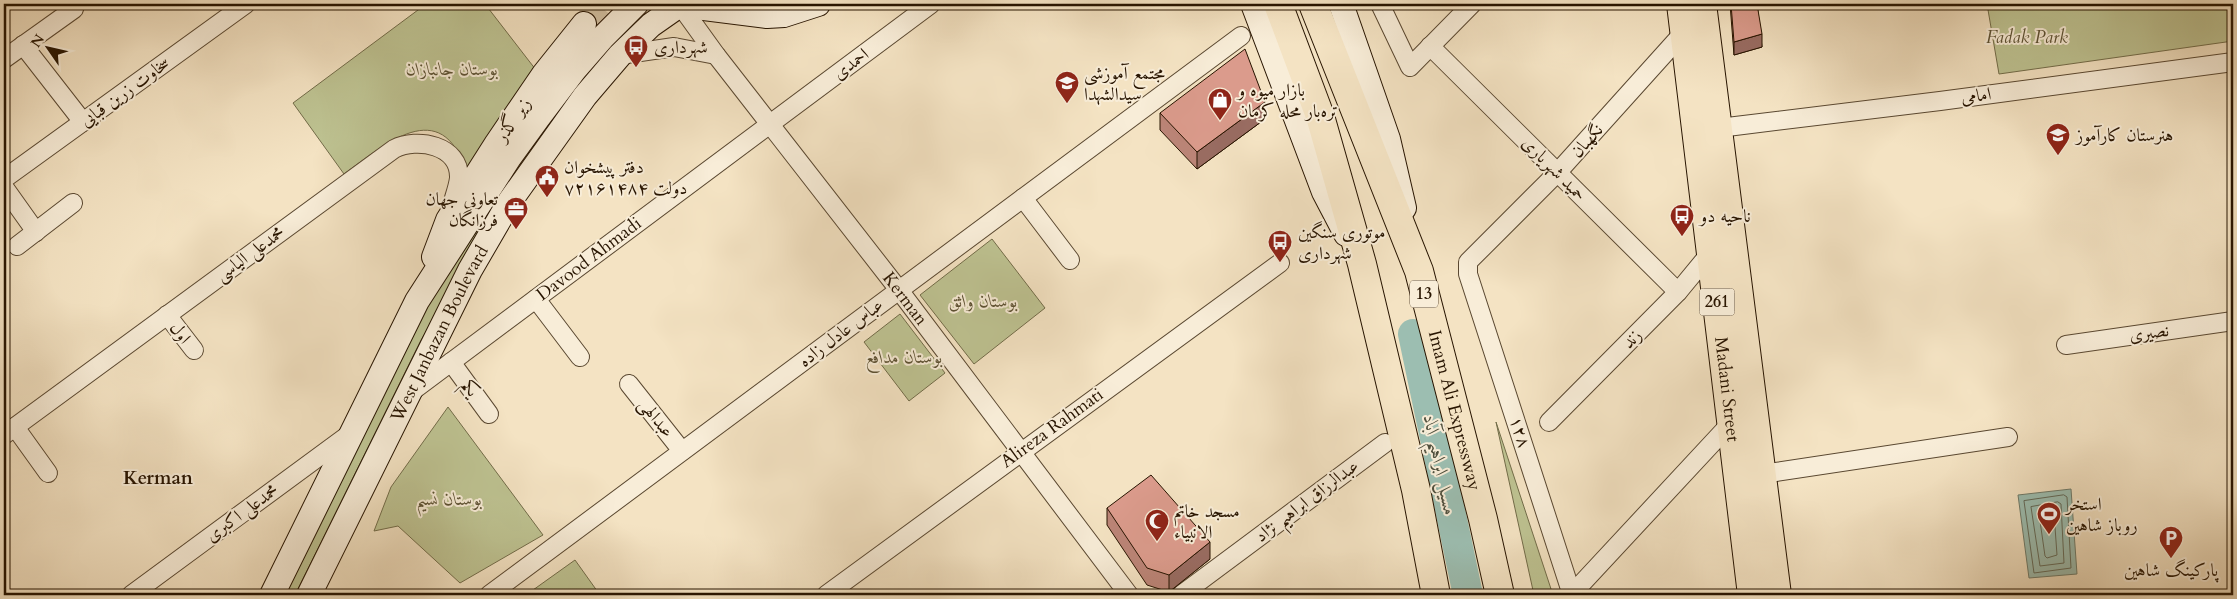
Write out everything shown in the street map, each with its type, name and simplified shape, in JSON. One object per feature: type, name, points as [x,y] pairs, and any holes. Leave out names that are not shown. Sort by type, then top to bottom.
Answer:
[{"type":"main road","points":[[593,31],[614,4]]},
{"type":"main road","name":"West Janbazan Boulevard","points":[[272,595],[417,301],[509,158],[575,69],[593,31],[636,4]]},
{"type":"main road","points":[[680,4],[767,16],[784,15],[818,4]]},
{"type":"main road","name":"West Janbazan Boulevard","points":[[309,595],[470,270],[510,201],[584,96],[620,55],[651,25],[680,4]]},
{"type":"main road","points":[[1253,4],[1324,192],[1362,264]]},
{"type":"main road","points":[[1278,4],[1320,116],[1362,264],[1416,490],[1436,595]]},
{"type":"main road","name":"Imam Ali Expressway","points":[[1313,4],[1418,271],[1483,519],[1500,595]]},
{"type":"main road","points":[[1341,4],[1388,139],[1418,271]]},
{"type":"main road","name":"Madani Street","points":[[1681,4],[1684,32],[1707,129]]},
{"type":"main road","name":"Madani Street","points":[[1702,4],[1711,252],[1749,593]]},
{"type":"main road","name":"زیر گذر","points":[[417,301],[448,220],[544,74],[593,31]]},
{"type":"main road","name":"261","points":[[1707,129],[1762,474],[1777,595]]},
{"type":"street","name":"سخاوت زرین قبایی","points":[[4,179],[246,4]]},
{"type":"street","name":"Kerman","points":[[680,4],[716,55],[899,290],[1129,595]]},
{"type":"street","name":"احمدی","points":[[770,124],[931,4]]},
{"type":"street","points":[[1380,4],[1410,66],[1472,4]]},
{"type":"street","points":[[4,59],[74,9]]},
{"type":"street","name":"نگهبان","points":[[1467,269],[1468,262],[1558,173],[1684,32]]},
{"type":"street","name":"عباس عادل زاده","points":[[489,595],[1241,36]]},
{"type":"street","points":[[24,45],[83,122]]},
{"type":"street","name":"حمید شهریاری","points":[[1430,46],[1678,292]]},
{"type":"street","points":[[620,55],[674,47],[716,55]]},
{"type":"street","name":"امامی","points":[[1707,129],[1940,101],[2233,62]]},
{"type":"street","name":"Davood Ahmadi","points":[[409,393],[770,124]]},
{"type":"street","name":"محمدعلی الیاسی","points":[[9,431],[398,146],[429,143],[439,147],[452,159],[459,178],[448,220]]},
{"type":"street","points":[[4,187],[36,232]]},
{"type":"street","points":[[1023,198],[1070,260]]},
{"type":"street","points":[[18,246],[73,203]]},
{"type":"street","name":"زند","points":[[1549,422],[1678,292],[1711,252]]},
{"type":"street","name":"Alireza Rahmati","points":[[826,595],[1280,263]]},
{"type":"street","name":"۱۲۸","points":[[1467,269],[1572,595]]},
{"type":"street","points":[[536,299],[580,357]]},
{"type":"street","name":"اول","points":[[167,316],[194,350]]},
{"type":"street","name":"نصیری","points":[[2066,345],[2233,321]]},
{"type":"street","name":"یکم","points":[[451,362],[489,414]]},
{"type":"street","name":"عبدالهی","points":[[629,384],[682,451]]},
{"type":"street","points":[[1572,595],[1731,423]]},
{"type":"street","points":[[9,431],[48,473]]},
{"type":"street","name":"محمدعلی اکبری","points":[[131,595],[353,431]]},
{"type":"street","points":[[1762,474],[2008,437]]},
{"type":"street","name":"عبدالرزاق ابراهیم نژاد","points":[[1182,595],[1385,443]]},
{"type":"green space","name":"بوستان جانبازان","points":[[426,4],[485,4],[536,70],[466,172],[456,148],[442,135],[427,130],[411,132],[394,140],[344,174],[293,103]]},
{"type":"green space","name":"Fadak Park","points":[[1987,4],[2233,4],[2233,41],[1999,74]]},
{"type":"green space","points":[[639,17],[640,21],[451,291],[421,340],[295,595],[281,595],[426,307],[545,124],[626,21]]},
{"type":"green space","name":"بوستان واثق","points":[[992,239],[1045,308],[974,364],[920,295]]},
{"type":"green space","name":"بوستان مدافع","points":[[900,314],[945,373],[909,401],[864,342]]},
{"type":"green space","name":"بوستان نسیم","points":[[448,407],[543,535],[460,583],[398,526],[374,531],[391,487]]},
{"type":"green space","points":[[1496,422],[1553,595],[1534,595]]},
{"type":"green space","points":[[575,560],[600,595],[526,595]]},
{"type":"water","name":"استخر روباز شاهین","points":[[2071,489],[2077,574],[2029,578],[2018,495]]},
{"type":"building","points":[[1731,4],[1757,4],[1762,34],[1734,42]]},
{"type":"building","points":[[1245,49],[1265,102],[1197,152],[1160,113]]},
{"type":"building","name":"مسجد خاتم الانبیاء","points":[[1151,475],[1210,542],[1169,575],[1147,568],[1107,508]]},
{"type":"waterway","name":"مسیل ابراهیم آباد","points":[[1413,334],[1468,595]]},
{"type":"tunnel","points":[[584,24],[601,4]]},
{"type":"place","name":"شهرداری","points":[[636,68]]},
{"type":"place","name":"مجتمع آموزشی سیدالشهدا","points":[[1067,104]]},
{"type":"place","name":"بازار میوه و تره‌بار محله کرمان","points":[[1220,121]]},
{"type":"place","name":"هنرستان کارآموز","points":[[2058,156]]},
{"type":"place","name":"دفتر پیشخوان دولت ۷۲۱۶۱۴۸۴","points":[[547,198]]},
{"type":"place","name":"تعاونی جهان فرزانگان","points":[[516,230]]},
{"type":"place","name":"ناحیه دو","points":[[1682,237]]},
{"type":"place","name":"موتوری سنگین شهرداری","points":[[1280,263]]},
{"type":"place","name":"استخر روباز شاهین","points":[[2049,535]]},
{"type":"place","name":"مسجد خاتم الانبیاء","points":[[1157,542]]},
{"type":"place","name":"پارکینگ شاهین","points":[[2171,559]]},
{"type":"district","name":"Kerman","points":[[158,478]]}]
